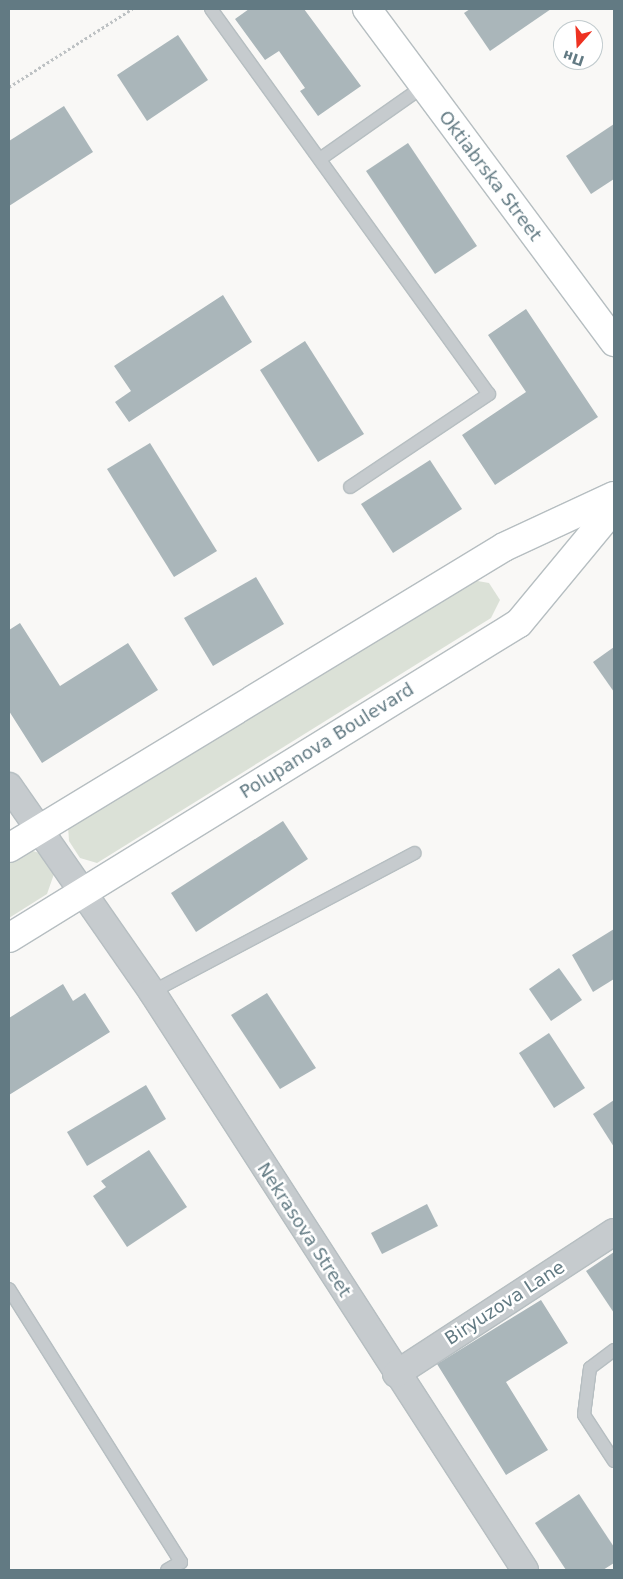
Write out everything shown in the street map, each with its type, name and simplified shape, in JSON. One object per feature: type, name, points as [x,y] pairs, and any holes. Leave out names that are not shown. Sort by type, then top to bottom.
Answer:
[{"type":"street","name":"Oktiabrska Street","points":[[367,9],[614,342]]},
{"type":"street","points":[[9,848],[504,547],[614,496]]},
{"type":"street","name":"Polupanova Boulevard","points":[[9,938],[82,891],[519,623],[614,508]]},
{"type":"street","name":"Nekrasova Street","points":[[9,786],[152,992],[396,1374],[525,1570]]},
{"type":"street","name":"Biryuzova Lane","points":[[396,1374],[614,1232]]},
{"type":"lane","points":[[212,9],[489,394],[350,487]]},
{"type":"lane","points":[[320,159],[424,86]]},
{"type":"lane","points":[[152,992],[414,853]]},
{"type":"lane","points":[[9,1289],[181,1562],[168,1570]]},
{"type":"lane","points":[[614,1350],[590,1368],[584,1415],[614,1462]]},
{"type":"path","points":[[9,87],[132,9]]},
{"type":"shaded area","points":[[472,580],[489,583],[500,600],[491,618],[97,863],[80,858],[69,841],[68,826]]},
{"type":"shaded area","points":[[26,849],[43,854],[54,874],[47,894],[9,918],[9,860]]},
{"type":"building","points":[[249,9],[304,9],[361,86],[318,116],[300,91],[305,88],[279,51],[265,60],[235,19]]},
{"type":"building","points":[[470,9],[551,9],[490,51],[464,13]]},
{"type":"building","points":[[178,35],[208,80],[147,121],[117,75]]},
{"type":"building","points":[[64,106],[93,152],[9,206],[9,141]]},
{"type":"building","points":[[614,124],[614,179],[591,194],[566,156]]},
{"type":"building","points":[[408,143],[477,246],[435,274],[366,171]]},
{"type":"building","points":[[223,295],[252,342],[129,422],[115,402],[131,391],[114,366]]},
{"type":"building","points":[[526,309],[598,417],[495,485],[462,435],[526,392],[488,335]]},
{"type":"building","points":[[305,341],[364,434],[318,462],[260,370]]},
{"type":"building","points":[[150,443],[217,551],[174,577],[107,469]]},
{"type":"building","points":[[430,460],[462,509],[393,553],[361,504]]},
{"type":"building","points":[[256,577],[284,624],[213,666],[184,618]]},
{"type":"building","points":[[20,623],[60,686],[128,643],[158,690],[42,763],[9,711],[9,630]]},
{"type":"building","points":[[614,647],[614,692],[593,662]]},
{"type":"building","points":[[283,821],[308,859],[196,932],[171,893]]},
{"type":"building","points":[[614,929],[614,979],[593,992],[572,955]]},
{"type":"building","points":[[559,968],[582,1000],[551,1021],[529,989]]},
{"type":"building","points":[[63,984],[73,1001],[85,993],[110,1032],[9,1095],[9,1018]]},
{"type":"building","points":[[267,993],[316,1068],[280,1089],[231,1015]]},
{"type":"building","points":[[549,1033],[585,1088],[554,1108],[519,1053]]},
{"type":"building","points":[[146,1085],[166,1119],[87,1166],[67,1132]]},
{"type":"building","points":[[614,1100],[614,1147],[593,1114]]},
{"type":"building","points":[[149,1150],[187,1207],[127,1247],[93,1196],[106,1187],[101,1181]]},
{"type":"building","points":[[427,1204],[438,1226],[382,1254],[371,1233]]},
{"type":"building","points":[[614,1252],[614,1313],[586,1271]]},
{"type":"building","points":[[541,1300],[568,1343],[506,1382],[548,1450],[506,1475],[437,1364]]},
{"type":"building","points":[[579,1494],[614,1547],[614,1563],[603,1570],[566,1570],[535,1523]]}]
